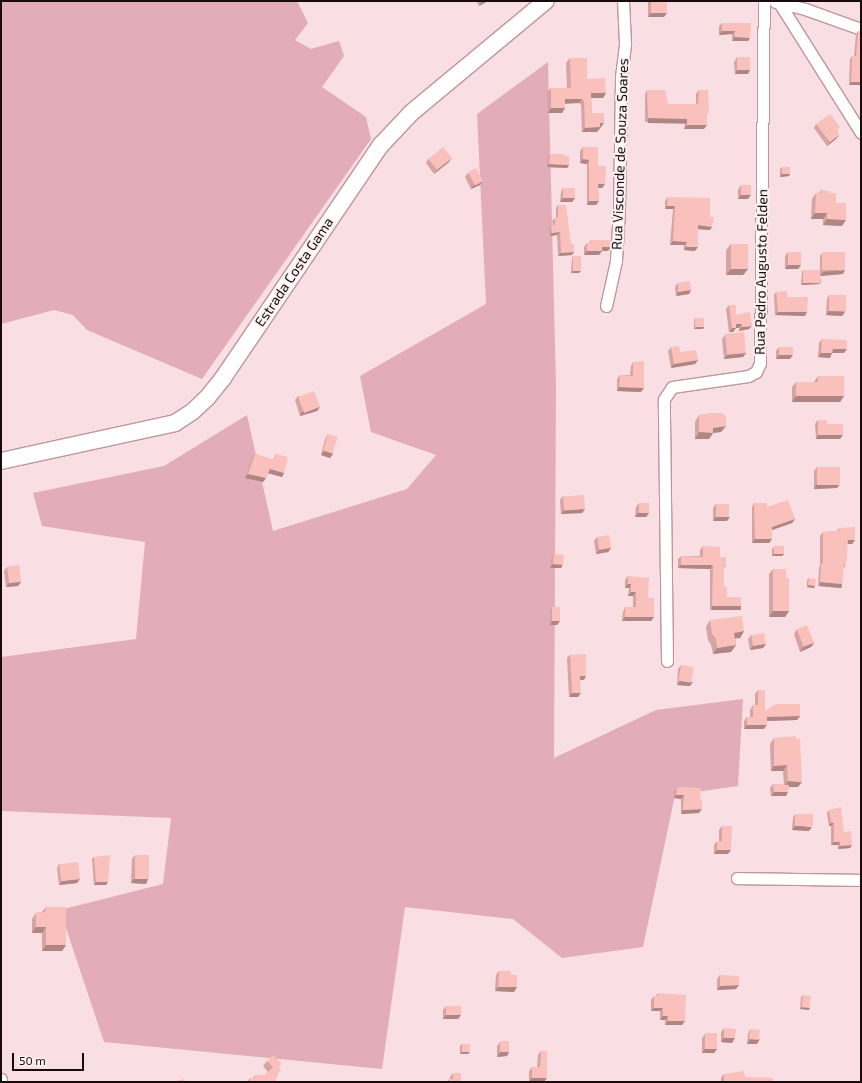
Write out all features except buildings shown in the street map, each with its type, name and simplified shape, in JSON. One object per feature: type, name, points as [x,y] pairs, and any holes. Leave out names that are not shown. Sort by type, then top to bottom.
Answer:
[{"type":"main road","name":"Estrada Costa Gama","points":[[1,461],[175,423],[192,412],[207,398],[223,378],[381,145],[411,113],[546,1]]},
{"type":"street","name":"Rua Visconde de Souza Soares","points":[[606,306],[616,261],[620,209],[621,77],[625,43],[623,1]]},
{"type":"street","points":[[764,2],[778,1],[861,29]]},
{"type":"street","points":[[778,1],[861,133]]},
{"type":"street","name":"Rua Pedro Augusto Felden","points":[[667,661],[664,399],[672,387],[748,376],[756,372],[760,363],[764,2]]},
{"type":"street","points":[[736,878],[861,880]]},
{"type":"shaded area","points":[[1,1],[297,1],[308,23],[295,40],[311,49],[339,41],[344,56],[322,87],[366,117],[371,139],[202,379],[87,330],[73,315],[54,310],[1,324]]},
{"type":"shaded area","points":[[548,62],[556,385],[554,758],[656,710],[743,699],[738,786],[675,795],[643,947],[562,958],[513,919],[405,907],[382,1069],[104,1042],[60,910],[163,884],[171,818],[2,811],[1,657],[136,639],[145,542],[42,526],[33,493],[164,466],[247,415],[273,531],[407,489],[436,455],[371,432],[360,376],[486,304],[477,114]]}]
